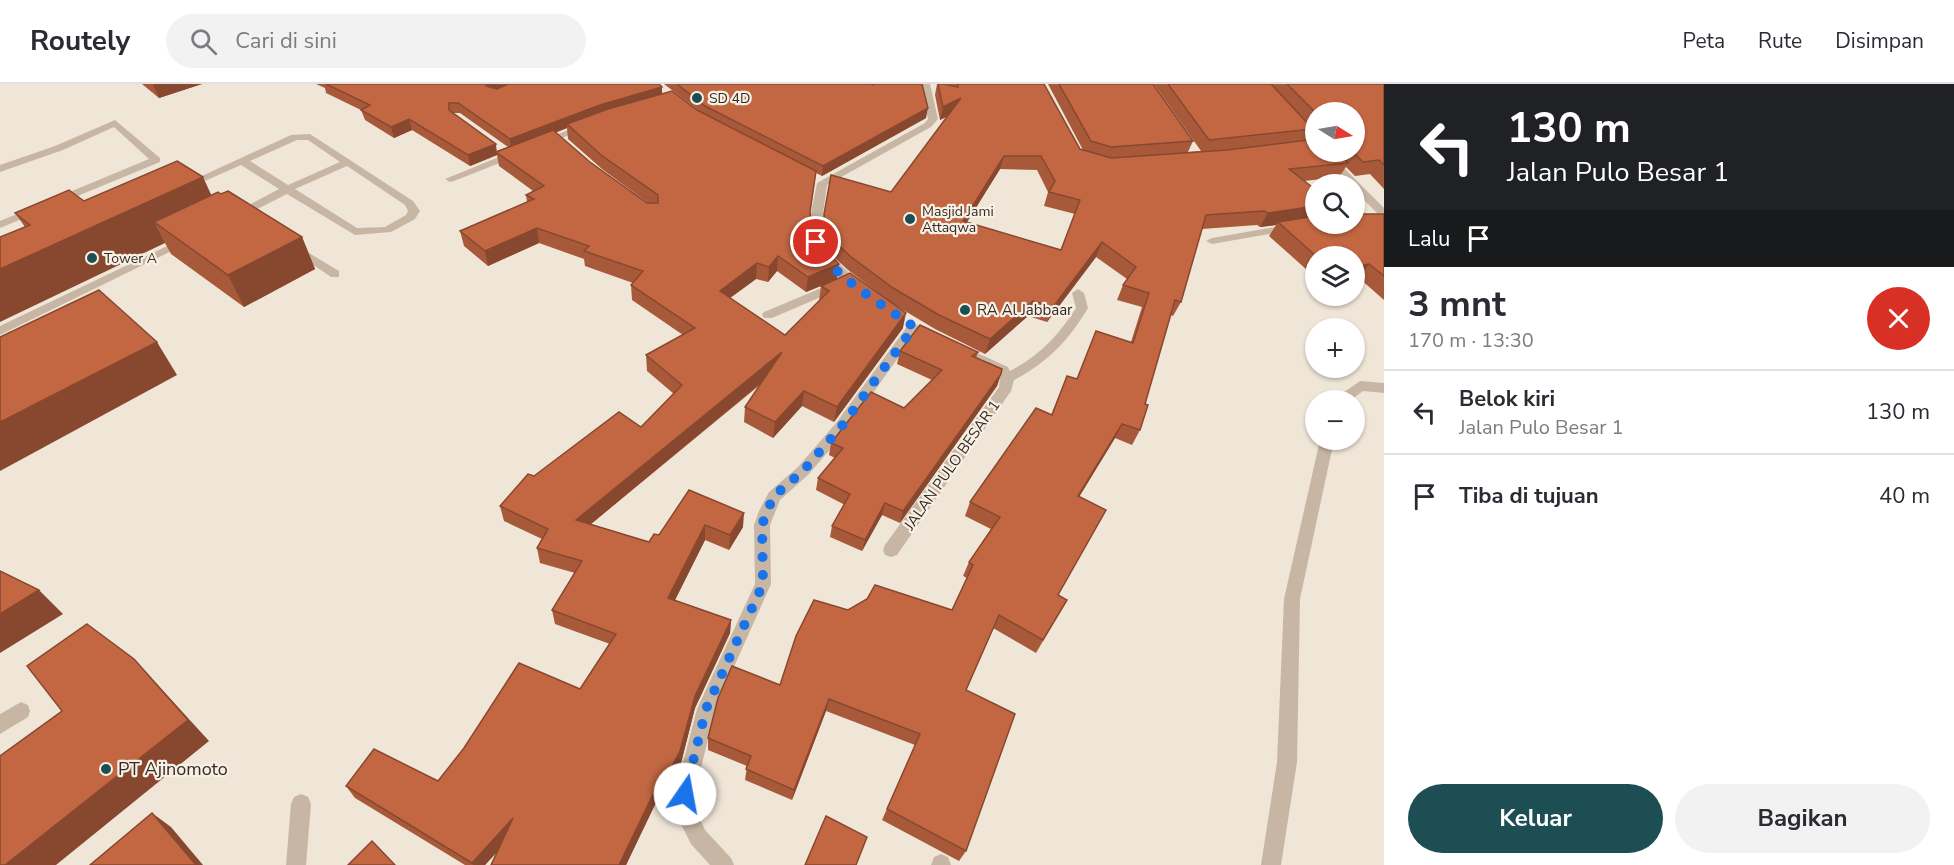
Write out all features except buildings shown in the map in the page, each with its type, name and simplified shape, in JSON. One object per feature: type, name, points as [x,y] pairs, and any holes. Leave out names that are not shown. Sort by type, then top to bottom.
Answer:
[{"type":"street","points":[[875,298],[849,281],[816,247],[817,180],[928,125],[933,119],[925,84]]},
{"type":"street","points":[[1284,109],[1305,137]]},
{"type":"street","points":[[0,169],[59,148],[116,123],[156,160],[0,225]]},
{"type":"street","points":[[450,179],[506,152],[561,140],[596,123]]},
{"type":"street","points":[[171,191],[197,186],[241,160],[295,137],[304,136],[310,137],[409,203],[414,211],[411,217],[387,230],[356,232],[241,160]]},
{"type":"street","points":[[239,214],[287,189],[348,162]]},
{"type":"street","points":[[1333,162],[1383,211]]},
{"type":"street","points":[[1365,214],[1383,211]]},
{"type":"street","points":[[1212,241],[1305,225]]},
{"type":"street","points":[[0,331],[200,234]]},
{"type":"street","points":[[279,238],[335,274]]},
{"type":"street","points":[[768,315],[849,281]]},
{"type":"street","points":[[947,344],[1002,370],[1007,378],[1026,369],[1054,349],[1083,308],[1078,293]]},
{"type":"street","points":[[723,865],[698,837],[688,817],[685,794],[706,709],[763,584],[762,525],[767,511],[774,496],[803,471],[841,427],[909,324],[930,335]]},
{"type":"street","name":"JALAN PULO BESAR 1","points":[[891,550],[1006,388],[1007,378]]},
{"type":"street","points":[[1355,390],[1360,386],[1384,388]]},
{"type":"street","points":[[1271,865],[1287,762],[1292,599],[1325,450]]},
{"type":"street","points":[[0,725],[21,711]]},
{"type":"street","points":[[296,865],[301,804]]},
{"type":"place","name":"SD 4D","points":[[697,98]]},
{"type":"place","name":"Masjid Jami Attaqwa","points":[[910,219]]},
{"type":"place","name":"Tower A","points":[[92,258]]},
{"type":"place","name":"RA Al Jabbaar","points":[[965,310]]},
{"type":"place","name":"PT Ajinomoto","points":[[106,769]]},
{"type":"route","points":[[685,794],[706,709],[763,584],[762,525],[774,496],[803,471],[841,427],[914,327],[849,281],[819,253],[816,242]]}]
